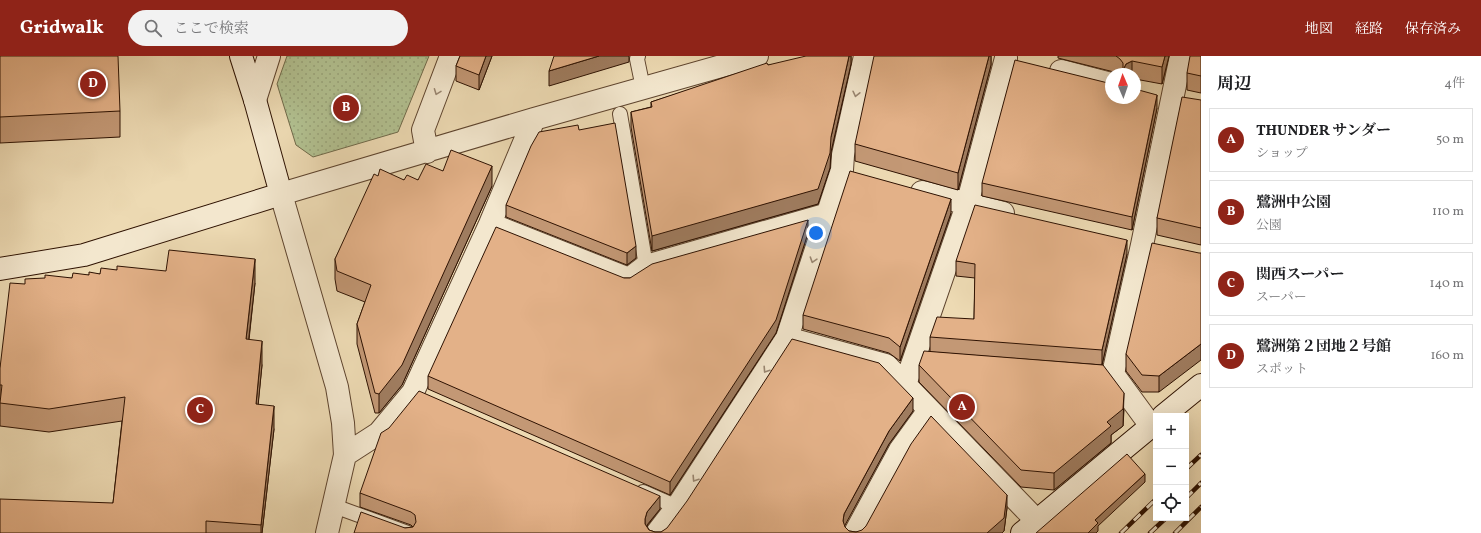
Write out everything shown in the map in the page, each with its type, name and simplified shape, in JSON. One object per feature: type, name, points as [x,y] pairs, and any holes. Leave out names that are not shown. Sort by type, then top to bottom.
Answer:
[{"type":"street","points":[[241,56],[337,387],[343,423],[344,455],[334,506],[326,533]]},
{"type":"street","points":[[255,100],[269,56]]},
{"type":"street","points":[[427,152],[423,130],[451,56]]},
{"type":"street","points":[[657,533],[677,507],[787,338],[842,170],[843,155],[865,56]]},
{"type":"street","points":[[1153,417],[1105,373],[1142,245],[1181,56]]},
{"type":"street","points":[[0,269],[84,255],[281,194],[747,57]]},
{"type":"street","points":[[905,385],[921,360],[1012,58]]},
{"type":"street","points":[[1044,67],[1105,82]]},
{"type":"street","points":[[1150,93],[1194,104]]},
{"type":"street","points":[[344,455],[379,433],[421,395],[534,119]]},
{"type":"street","points":[[842,170],[864,176]]},
{"type":"street","points":[[901,186],[968,205],[1021,217]]},
{"type":"street","points":[[490,224],[629,279],[646,266],[828,214]]},
{"type":"street","points":[[1120,240],[1164,250]]},
{"type":"street","points":[[787,338],[886,365],[930,410],[1029,527],[1153,424]]},
{"type":"street","points":[[1167,413],[1201,385]]},
{"type":"street","points":[[856,533],[900,450],[930,410]]},
{"type":"lane","points":[[638,56],[637,59],[643,88]]},
{"type":"lane","points":[[620,114],[646,266]]},
{"type":"lane","points":[[633,488],[677,507]]},
{"type":"lane","points":[[334,506],[408,533]]},
{"type":"green space","points":[[287,56],[429,56],[398,132],[313,157],[296,145],[277,84]]},
{"type":"building","points":[[0,56],[118,56],[120,111],[0,117]]},
{"type":"building","points":[[460,56],[486,56],[479,75],[456,66]]},
{"type":"building","points":[[554,56],[599,56],[549,71]]},
{"type":"building","points":[[806,56],[849,56],[831,137],[830,153],[818,189],[652,236],[631,112],[652,107],[651,102],[767,63],[768,65]]},
{"type":"building","points":[[874,56],[989,56],[958,173],[855,144]]},
{"type":"building","points":[[1116,56],[1165,56],[1162,67],[1132,61],[1126,64],[1123,68],[1123,63]]},
{"type":"building","points":[[1190,56],[1201,56],[1201,76],[1187,73]]},
{"type":"building","points":[[1015,60],[1105,82],[1105,104],[1141,104],[1141,91],[1157,95],[1132,217],[982,183]]},
{"type":"building","points":[[1182,97],[1201,100],[1201,228],[1157,218]]},
{"type":"building","points":[[615,123],[636,246],[627,253],[506,205],[531,146],[539,132],[578,125],[579,130]]},
{"type":"building","points":[[451,150],[492,166],[402,365],[379,394],[375,393],[357,324],[371,285],[337,271],[335,259],[374,174],[378,176],[380,169],[404,180],[407,175],[418,180],[426,164],[443,171]]},
{"type":"building","points":[[850,171],[951,199],[900,347],[889,338],[803,315]]},
{"type":"building","points":[[975,205],[1127,240],[1102,350],[930,337],[937,317],[974,319],[975,264],[956,261]]},
{"type":"building","points":[[808,220],[776,320],[670,482],[428,376],[496,227],[624,278],[630,278],[652,264]]},
{"type":"building","points":[[1152,243],[1201,253],[1201,344],[1159,376],[1142,375],[1126,354]]},
{"type":"building","points":[[169,250],[255,259],[246,339],[262,341],[256,404],[274,406],[261,525],[206,521],[206,533],[0,533],[0,499],[113,503],[125,397],[49,409],[0,403],[2,385],[0,385],[0,368],[10,283],[25,284],[25,279],[45,278],[45,275],[72,278],[73,273],[89,275],[89,272],[100,274],[101,268],[117,270],[117,266],[166,271]]},
{"type":"building","points":[[792,339],[879,363],[913,398],[889,431],[844,514],[843,521],[845,527],[849,531],[856,532],[862,530],[866,526],[911,444],[931,416],[1007,495],[1004,518],[987,533],[354,533],[361,512],[405,528],[413,527],[416,522],[415,515],[411,512],[360,493],[381,433],[389,428],[419,391],[660,496],[647,512],[645,524],[649,530],[661,532],[667,528],[687,501]]},
{"type":"building","points":[[924,351],[1103,365],[1124,393],[1123,409],[1107,422],[1111,426],[1054,473],[1021,470],[919,365]]},
{"type":"building","points":[[1127,454],[1145,474],[1095,520],[1098,523],[1088,533],[1036,533]]},
{"type":"railway","points":[[1189,466],[1201,455]]},
{"type":"railway","points":[[1189,495],[1201,483]]},
{"type":"railway","points":[[1121,533],[1153,502]]},
{"type":"railway","points":[[1175,533],[1201,507]]},
{"type":"railway","points":[[1150,533],[1163,521]]},
{"type":"place","name":"鷺洲第２団地２号館","points":[[93,84]]},
{"type":"place","name":"鷺洲中公園","points":[[346,108]]},
{"type":"place","name":"THUNDER サンダー","points":[[962,407]]},
{"type":"place","name":"関西スーパー","points":[[200,410]]}]
